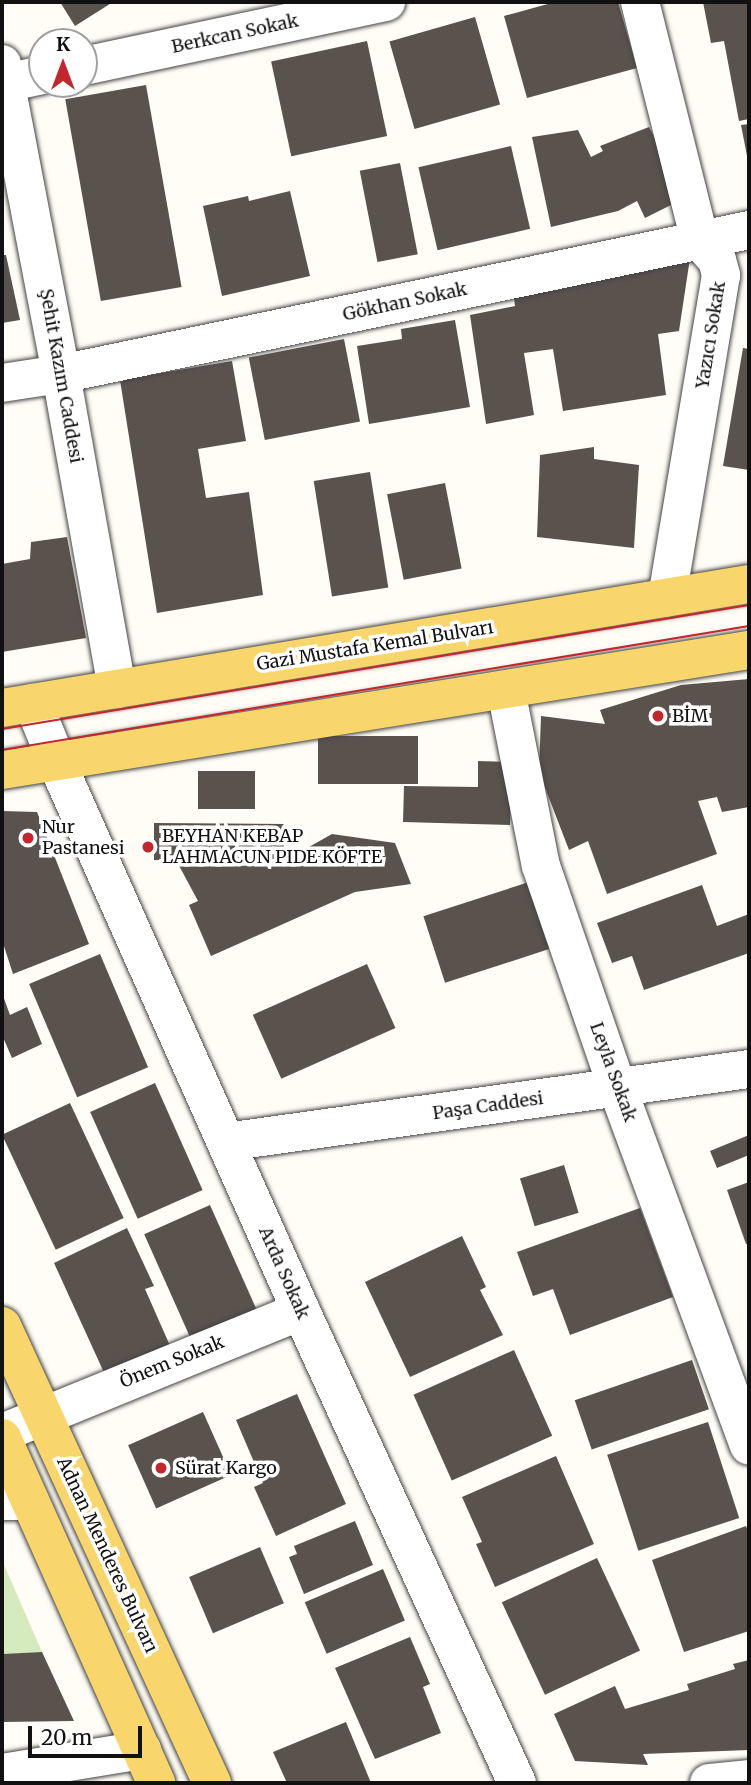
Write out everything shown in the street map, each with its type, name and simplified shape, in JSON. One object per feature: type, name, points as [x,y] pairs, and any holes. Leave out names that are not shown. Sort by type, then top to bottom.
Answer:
[{"type":"main road","name":"Gazi Mustafa Kemal Bulvarı","points":[[18,705],[749,584]]},
{"type":"main road","points":[[2,770],[749,650]]},
{"type":"main road","name":"Adnan Menderes Bulvarı","points":[[2,1326],[212,1783]]},
{"type":"main road","points":[[2,1438],[16,1500],[149,1767]]},
{"type":"street","name":"Berkcan Sokak","points":[[98,63],[386,2]]},
{"type":"street","name":"Yazıcı Sokak","points":[[640,2],[700,241],[718,260],[721,275],[667,597]]},
{"type":"street","points":[[3,74],[28,75]]},
{"type":"street","name":"Şehit Kazım Caddesi","points":[[3,74],[61,374],[117,689]]},
{"type":"street","name":"Gökhan Sokak","points":[[2,383],[61,374],[749,230]]},
{"type":"street","name":"Leyla Sokak","points":[[506,690],[541,866],[617,1087],[746,1428]]},
{"type":"street","name":"Arda Sokak","points":[[18,705],[56,761],[301,1311],[517,1783]]},
{"type":"street","name":"Paşa Caddesi","points":[[226,1142],[749,1069]]},
{"type":"street","name":"Önem Sokak","points":[[2,1433],[43,1414],[301,1311]]},
{"type":"street","points":[[2,1773],[149,1767]]},
{"type":"street","points":[[709,1783],[749,1779]]},
{"type":"green space","points":[[2,1560],[42,1652],[2,1654]]},
{"type":"building","points":[[60,2],[113,2],[75,26]]},
{"type":"building","points":[[555,2],[618,2],[637,68],[527,98],[504,16]]},
{"type":"building","points":[[703,2],[749,2],[749,119],[739,121],[724,41],[711,43]]},
{"type":"building","points":[[475,17],[500,104],[415,129],[389,42]]},
{"type":"building","points":[[367,41],[387,136],[291,156],[271,61]]},
{"type":"building","points":[[146,85],[182,287],[101,301],[65,99],[98,98],[98,93]]},
{"type":"building","points":[[749,124],[749,161],[748,161],[741,125]]},
{"type":"building","points":[[649,127],[685,198],[645,218],[637,201],[618,211],[551,227],[532,137],[578,130],[591,157],[603,151],[600,146]]},
{"type":"building","points":[[511,146],[530,229],[438,250],[418,167]]},
{"type":"building","points":[[400,163],[418,254],[377,262],[360,171]]},
{"type":"building","points":[[290,191],[310,276],[222,296],[203,206],[248,196],[249,201]]},
{"type":"building","points":[[2,255],[6,255],[20,320],[2,323]]},
{"type":"building","points":[[690,258],[679,331],[658,334],[666,395],[563,411],[553,349],[524,353],[534,415],[486,424],[470,315],[515,306],[513,291]]},
{"type":"building","points":[[455,320],[470,407],[369,424],[357,346],[402,339],[401,329]]},
{"type":"building","points":[[344,339],[360,421],[265,440],[249,358]]},
{"type":"building","points":[[743,348],[749,349],[749,470],[723,466]]},
{"type":"building","points":[[232,361],[246,441],[198,449],[206,498],[249,492],[263,595],[157,613],[120,380]]},
{"type":"building","points":[[594,447],[594,459],[639,465],[634,548],[537,537],[540,455]]},
{"type":"building","points":[[370,472],[388,588],[332,596],[314,481]]},
{"type":"building","points":[[445,483],[462,568],[404,580],[387,494]]},
{"type":"building","points":[[67,537],[86,638],[2,652],[2,564],[30,559],[31,542]]},
{"type":"building","points":[[749,679],[749,807],[722,812],[717,797],[698,801],[717,854],[607,894],[588,841],[569,850],[539,772],[541,716],[605,724],[600,710],[681,685]]},
{"type":"building","points":[[318,736],[418,736],[418,784],[318,784]]},
{"type":"building","points":[[478,761],[512,762],[510,825],[403,822],[404,786],[478,787]]},
{"type":"building","points":[[198,771],[255,771],[255,809],[198,809]]},
{"type":"building","points":[[2,811],[37,812],[89,944],[13,974],[2,940]]},
{"type":"building","points":[[154,823],[284,824],[284,861],[332,834],[395,843],[411,884],[355,892],[211,956],[189,905],[198,901],[176,860],[154,860]]},
{"type":"building","points":[[529,882],[551,949],[445,983],[423,916]]},
{"type":"building","points":[[702,885],[717,926],[749,914],[749,953],[644,990],[632,956],[612,963],[597,923]]},
{"type":"building","points":[[100,954],[148,1067],[77,1097],[29,984]]},
{"type":"building","points":[[367,964],[395,1028],[281,1079],[253,1015]]},
{"type":"building","points":[[2,993],[10,1015],[27,1007],[42,1044],[12,1058],[2,1035]]},
{"type":"building","points":[[155,1083],[203,1190],[138,1219],[90,1112]]},
{"type":"building","points":[[70,1103],[124,1218],[56,1250],[2,1135]]},
{"type":"building","points":[[749,1135],[749,1155],[717,1168],[710,1151]]},
{"type":"building","points":[[564,1165],[579,1213],[535,1226],[520,1178]]},
{"type":"building","points":[[749,1182],[749,1243],[746,1244],[727,1190]]},
{"type":"building","points":[[210,1205],[258,1313],[192,1342],[144,1234]]},
{"type":"building","points":[[640,1208],[673,1297],[570,1335],[553,1289],[533,1296],[517,1252]]},
{"type":"building","points":[[127,1228],[154,1286],[145,1289],[171,1348],[106,1377],[54,1263]]},
{"type":"building","points":[[462,1236],[486,1287],[480,1290],[503,1335],[410,1377],[365,1282]]},
{"type":"building","points":[[514,1350],[552,1436],[452,1481],[414,1395]]},
{"type":"building","points":[[692,1360],[709,1409],[592,1450],[575,1400]]},
{"type":"building","points":[[297,1394],[346,1504],[276,1536],[254,1487],[263,1483],[236,1420]]},
{"type":"building","points":[[203,1412],[231,1475],[156,1508],[128,1445]]},
{"type":"building","points":[[708,1422],[739,1518],[638,1551],[607,1455]]},
{"type":"building","points":[[556,1456],[594,1544],[495,1587],[476,1544],[482,1542],[462,1497]]},
{"type":"building","points":[[355,1521],[373,1565],[304,1594],[289,1557],[297,1554],[294,1546]]},
{"type":"building","points":[[746,1526],[749,1534],[749,1631],[684,1652],[652,1560]]},
{"type":"building","points":[[260,1547],[284,1603],[213,1633],[189,1577]]},
{"type":"building","points":[[597,1558],[640,1650],[545,1695],[502,1602]]},
{"type":"building","points":[[383,1569],[405,1621],[327,1654],[305,1602]]},
{"type":"building","points":[[410,1637],[430,1684],[423,1687],[441,1733],[375,1759],[335,1668]]},
{"type":"building","points":[[42,1652],[74,1721],[2,1722],[2,1654]]},
{"type":"building","points":[[749,1660],[749,1750],[643,1754],[648,1765],[575,1761],[554,1714],[615,1686],[625,1709],[689,1690],[687,1684],[735,1669],[733,1664]]},
{"type":"building","points":[[346,1722],[371,1783],[287,1783],[273,1752]]},
{"type":"tram line","points":[[2,729],[749,605]]},
{"type":"tram line","points":[[2,750],[749,626]]},
{"type":"place","name":"BİM","points":[[658,716]]},
{"type":"place","name":"Nur Pastanesi","points":[[28,838]]},
{"type":"place","name":"BEYHAN KEBAP LAHMACUN PIDE KÖFTE","points":[[148,847]]},
{"type":"place","name":"Sürat Kargo","points":[[161,1468]]}]
